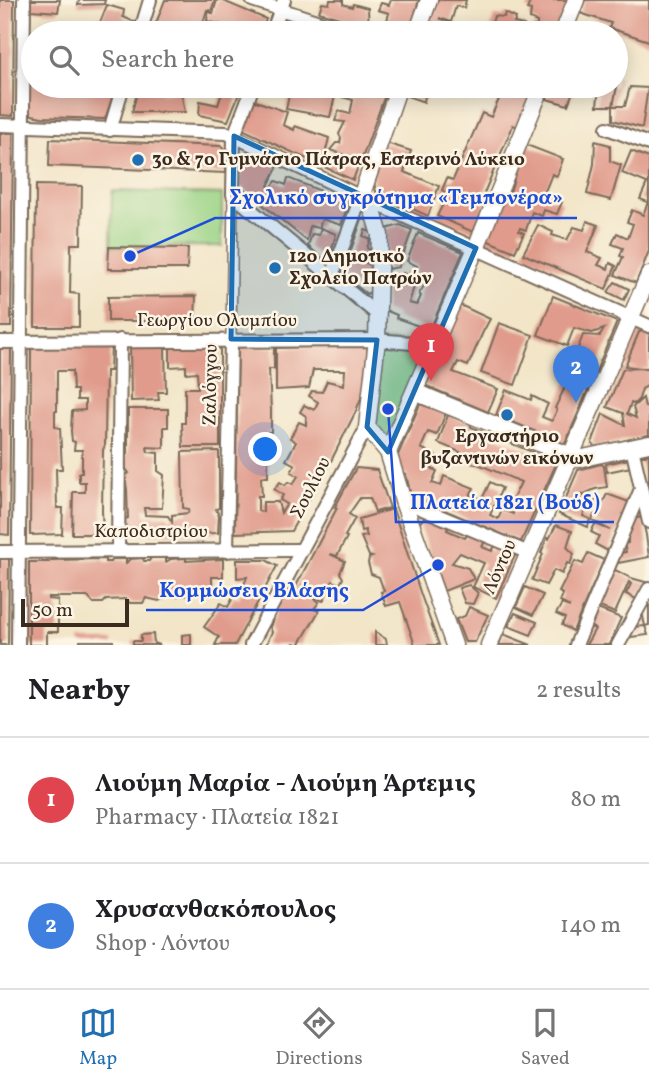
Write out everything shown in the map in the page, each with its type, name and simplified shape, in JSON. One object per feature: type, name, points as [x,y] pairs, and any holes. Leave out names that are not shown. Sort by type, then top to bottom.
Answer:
[{"type":"street","points":[[24,0],[24,21]]},
{"type":"street","points":[[144,21],[150,0]]},
{"type":"street","points":[[252,0],[282,5],[322,21]]},
{"type":"street","points":[[421,21],[429,0]]},
{"type":"street","points":[[568,21],[576,0]]},
{"type":"street","points":[[18,645],[23,98]]},
{"type":"street","points":[[110,130],[120,98]]},
{"type":"street","name":"Ζαλόγγου","points":[[227,551],[234,136],[248,98]]},
{"type":"street","points":[[332,276],[395,98]]},
{"type":"street","points":[[388,452],[537,98]]},
{"type":"street","points":[[0,125],[226,133],[361,197],[649,326]]},
{"type":"street","points":[[607,128],[649,144]]},
{"type":"street","points":[[233,195],[378,315]]},
{"type":"street","name":"Σουλίου","points":[[251,645],[366,427],[377,340],[380,235],[372,208],[361,197]]},
{"type":"street","name":"Λόντου","points":[[489,645],[649,275]]},
{"type":"street","points":[[118,551],[120,340]]},
{"type":"street","name":"Γεωργίου Ολυμπίου","points":[[0,342],[377,340],[435,345]]},
{"type":"street","points":[[415,392],[583,459],[649,444]]},
{"type":"street","points":[[366,427],[388,452],[454,645]]},
{"type":"street","points":[[632,448],[649,522]]},
{"type":"street","points":[[576,645],[641,488]]},
{"type":"street","points":[[403,500],[529,553]]},
{"type":"street","name":"Καποδιστρίου","points":[[0,552],[302,550]]},
{"type":"street","points":[[618,645],[649,589]]},
{"type":"highlighted area","points":[[234,136],[476,248],[388,452],[367,427],[377,340],[231,339]]},
{"type":"green space","points":[[112,191],[222,194],[222,246],[111,247]]},
{"type":"green space","points":[[377,340],[435,345],[388,452],[367,427]]},
{"type":"building","points":[[0,0],[14,0],[13,116],[0,115]]},
{"type":"building","points":[[31,0],[60,0],[58,12],[31,10]]},
{"type":"building","points":[[79,0],[105,0],[104,4],[78,5]]},
{"type":"building","points":[[165,0],[215,0],[211,11],[207,10],[204,21],[157,21]]},
{"type":"building","points":[[217,0],[221,0],[266,19],[207,21],[208,12],[213,13]]},
{"type":"building","points":[[330,0],[343,0],[343,4],[352,7],[353,4],[368,8],[369,21],[347,21],[319,12],[322,3],[329,4]]},
{"type":"building","points":[[391,0],[419,0],[413,21],[387,21],[389,13],[378,10],[381,3],[389,5]]},
{"type":"building","points":[[435,0],[466,0],[464,8],[456,6],[451,21],[439,18],[446,21],[426,21]]},
{"type":"building","points":[[531,0],[569,0],[560,21],[535,21],[530,19],[531,10],[527,9]]},
{"type":"building","points":[[585,0],[649,0],[649,41],[628,34],[628,21],[605,21],[580,13]]},
{"type":"building","points":[[107,5],[124,10],[123,17],[132,21],[101,21]]},
{"type":"building","points":[[505,13],[516,18],[515,21],[493,21],[494,16],[504,17]]},
{"type":"building","points":[[630,87],[648,88],[642,128],[613,120],[613,106],[625,106]]},
{"type":"building","points":[[27,98],[112,98],[105,119],[42,117],[32,115],[27,109]]},
{"type":"building","points":[[136,98],[182,98],[185,112],[132,112]]},
{"type":"building","points":[[220,98],[237,98],[228,121],[199,115],[200,101],[218,105]]},
{"type":"building","points":[[288,98],[335,98],[330,117],[286,109]]},
{"type":"building","points":[[346,98],[384,98],[361,161],[330,150],[336,143],[340,143],[339,134],[345,122],[335,121],[339,111],[350,114],[353,100]]},
{"type":"building","points":[[500,98],[531,98],[518,127],[513,125],[484,193],[489,195],[473,232],[437,216],[448,194],[442,190],[447,178],[453,180],[482,113],[491,117]]},
{"type":"building","points":[[547,98],[571,98],[568,105]]},
{"type":"building","points":[[598,98],[615,98],[613,106],[597,106]]},
{"type":"building","points":[[253,100],[287,112],[283,125],[294,130],[295,126],[329,138],[322,166],[242,129]]},
{"type":"building","points":[[0,133],[13,133],[11,327],[0,327]]},
{"type":"building","name":"3ο & 7ο Γυμνάσιο Πάτρας, Εσπερινό Λύκειο","points":[[50,139],[221,146],[226,153],[226,173],[49,166]]},
{"type":"building","points":[[595,141],[610,145],[610,161],[621,165],[611,200],[587,194],[594,164]]},
{"type":"building","points":[[383,142],[411,151],[404,172],[439,186],[428,216],[376,192],[372,172]]},
{"type":"building","points":[[524,144],[563,159],[557,176],[552,174],[543,196],[562,202],[557,214],[544,210],[542,216],[532,212],[526,230],[520,228],[519,231],[524,233],[515,252],[486,240],[506,191],[510,192],[514,179],[511,178]]},
{"type":"building","points":[[631,151],[649,158],[649,251],[636,283],[615,275],[623,257],[620,256],[623,248],[612,244],[617,233],[628,238],[633,224],[627,222],[632,210],[643,215],[648,202],[640,199],[647,183],[622,173]]},
{"type":"building","points":[[327,158],[359,164],[353,180],[324,167]]},
{"type":"building","points":[[266,161],[278,166],[268,186],[271,188],[276,181],[286,185],[288,178],[349,202],[341,225],[322,219],[319,228],[310,226],[307,241],[240,186],[240,164]]},
{"type":"building","points":[[36,185],[82,186],[81,244],[71,244],[70,293],[79,294],[79,327],[35,327]]},
{"type":"building","points":[[362,219],[372,222],[371,232],[365,230],[363,236],[370,239],[366,263],[372,265],[372,290],[367,294],[342,275]]},
{"type":"building","points":[[587,221],[598,225],[587,252],[602,258],[598,265],[608,269],[610,263],[616,266],[606,289],[523,254],[538,225],[553,232],[552,235],[567,240],[574,227],[584,230]]},
{"type":"building","points":[[400,225],[412,230],[402,258],[399,256],[399,267],[388,269],[386,229]]},
{"type":"building","points":[[321,228],[336,234],[328,263],[308,246],[312,234],[319,235]]},
{"type":"building","points":[[418,233],[463,252],[430,330],[396,318],[397,315],[385,310],[387,280],[398,285],[403,273],[413,279],[417,266],[407,261]],"holes":[[[416,280],[425,284],[417,305],[409,303]]]},
{"type":"building","points":[[109,247],[188,248],[187,269],[108,269]]},
{"type":"building","points":[[615,282],[629,289],[624,300],[608,292]]},
{"type":"building","points":[[196,296],[195,321],[108,321],[108,297]]},
{"type":"building","points":[[553,296],[617,322],[565,444],[496,415],[506,390],[531,400],[532,396],[548,404],[542,417],[552,421],[557,410],[555,408],[574,368],[572,364],[583,335],[600,336],[604,329],[592,333],[574,328],[567,346],[538,335]]},
{"type":"building","points":[[460,305],[490,319],[468,366],[458,362],[453,372],[498,389],[488,412],[422,384]]},
{"type":"building","points":[[499,323],[533,335],[515,385],[481,373]]},
{"type":"building","points":[[644,331],[649,334],[649,368],[625,366],[639,332]]},
{"type":"building","points":[[368,345],[364,390],[356,411],[291,531],[235,533],[238,347],[274,347],[274,369],[269,369],[271,432],[268,432],[268,477],[261,477],[262,496],[258,496],[258,511],[263,512],[263,502],[278,502],[281,513],[287,504],[280,500],[283,495],[274,489],[280,482],[285,485],[288,482],[293,484],[298,476],[291,472],[295,465],[286,460],[296,442],[290,438],[299,422],[306,425],[306,416],[300,412],[304,405],[314,410],[318,402],[309,396],[312,391],[322,392],[327,381],[344,385],[345,370],[313,370],[309,388],[276,390],[276,348]]},
{"type":"building","points":[[111,346],[110,371],[106,371],[103,534],[72,534],[73,492],[85,492],[85,482],[79,482],[79,473],[82,473],[82,450],[74,450],[72,411],[85,410],[85,400],[77,400],[77,390],[73,390],[72,371],[57,371],[55,427],[60,428],[62,469],[56,469],[57,508],[63,508],[62,534],[30,535],[31,347]]},
{"type":"building","points":[[130,347],[165,347],[166,392],[158,392],[159,400],[131,401]]},
{"type":"building","points":[[170,347],[220,347],[220,447],[183,447],[185,388],[198,388],[197,372],[186,373],[186,366],[170,367]]},
{"type":"building","points":[[0,348],[11,348],[9,535],[0,534]]},
{"type":"building","points":[[623,369],[649,370],[649,385],[642,389],[634,404],[631,403],[627,414],[636,418],[633,407],[643,398],[645,407],[649,406],[649,435],[595,447],[592,443],[603,414],[625,425],[623,413],[607,407]]},
{"type":"building","points":[[420,404],[446,413],[437,435],[428,432],[421,448],[436,456],[432,469],[437,471],[432,483],[441,486],[444,476],[474,488],[470,495],[482,499],[490,482],[502,488],[490,515],[498,519],[502,510],[513,514],[517,503],[512,501],[521,482],[457,457],[460,452],[438,443],[448,415],[557,462],[521,542],[411,496],[406,474],[401,472],[398,455]]},
{"type":"building","points":[[128,409],[168,409],[168,427],[164,427],[164,448],[147,447],[148,452],[158,453],[158,471],[164,475],[162,508],[144,508],[145,515],[168,516],[172,522],[172,515],[188,513],[189,509],[183,508],[182,452],[219,451],[219,508],[216,509],[219,516],[218,533],[126,534],[125,519],[128,518],[125,476],[129,473],[125,455],[128,453]]},
{"type":"building","points":[[649,454],[649,488],[648,488],[639,456]]},
{"type":"building","points":[[628,459],[631,467],[607,472],[606,464]]},
{"type":"building","points":[[601,464],[604,466],[607,487],[582,495],[595,501],[590,512],[585,510],[583,516],[590,519],[588,527],[559,514],[578,470]]},
{"type":"building","points":[[356,468],[377,470],[390,508],[375,512],[370,498],[360,498],[349,514],[355,518],[337,556],[330,554],[345,561],[340,573],[343,578],[340,584],[333,581],[323,601],[301,591],[319,602],[314,609],[319,611],[299,645],[266,645],[272,632],[270,627],[286,589],[295,588]]},
{"type":"building","points":[[607,494],[629,502],[608,551],[595,544],[599,536],[591,532],[595,524],[610,530],[592,520]]},
{"type":"building","points":[[393,509],[439,645],[415,645],[400,602],[386,606],[379,577],[371,574],[368,563],[372,557],[369,556],[361,537],[367,536],[365,530],[361,531],[359,519]]},
{"type":"building","points":[[427,516],[465,538],[467,535],[485,541],[482,547],[492,551],[495,546],[515,555],[496,598],[473,587],[484,563],[460,553],[452,563],[468,568],[474,579],[444,591],[419,523]]},
{"type":"building","points":[[642,517],[649,557],[618,563],[617,554],[626,552],[624,544],[628,543],[628,540],[625,541],[632,519]]},
{"type":"building","points":[[556,525],[572,531],[567,547],[574,554],[562,574],[554,570],[546,585],[532,580],[547,538],[549,539]]},
{"type":"building","points":[[588,553],[604,560],[573,631],[562,625],[565,618],[556,614],[562,604],[570,607],[560,602],[563,594],[559,592],[575,561],[583,564]]},
{"type":"building","points":[[166,557],[166,562],[186,558],[186,561],[223,559],[223,577],[212,577],[212,589],[202,589],[202,593],[167,596],[159,601],[146,598],[143,603],[130,603],[126,599],[93,603],[88,597],[48,597],[58,600],[58,632],[47,632],[47,645],[29,645],[29,562],[105,559],[105,562],[111,562],[113,559],[126,559],[126,563],[130,559],[143,558],[144,561],[149,561],[151,558]]},
{"type":"building","points":[[0,559],[9,559],[8,645],[0,645]]},
{"type":"building","points":[[237,560],[266,560],[277,566],[235,645],[215,645],[219,637],[204,627],[221,603],[228,607],[234,596],[239,598],[247,577],[237,578]]},
{"type":"building","points":[[613,569],[649,583],[636,599],[626,594],[631,584],[629,582],[615,613],[597,606]]},
{"type":"building","points":[[469,585],[478,593],[473,604],[465,603],[459,588]]},
{"type":"building","points":[[525,587],[543,595],[533,615],[516,607]]},
{"type":"building","points":[[649,600],[649,625],[645,626],[642,612]]},
{"type":"building","points":[[469,607],[488,615],[475,642],[465,642],[456,619],[465,616]]},
{"type":"building","points":[[595,608],[621,618],[609,645],[586,645],[595,629],[587,625]]},
{"type":"building","points":[[515,613],[537,622],[531,635],[508,626]]},
{"type":"building","points":[[645,626],[648,635],[630,637],[633,627]]},
{"type":"building","points":[[375,632],[386,639],[387,645],[375,645]]},
{"type":"building","points":[[153,634],[154,643],[160,645],[133,645],[133,641],[141,641],[141,635]]},
{"type":"building","points":[[191,634],[191,645],[182,645],[182,635]]},
{"type":"building","points":[[503,634],[531,645],[499,645]]},
{"type":"building","points":[[80,641],[113,641],[113,645],[80,645]]},
{"type":"place","name":"3ο & 7ο Γυμνάσιο Πάτρας, Εσπερινό Λύκειο","points":[[138,160]]},
{"type":"place","name":"Σχολικό συγκρότημα «Τεμπονέρα»","points":[[130,256]]},
{"type":"place","name":"12ο Δημοτικό Σχολείο Πατρών","points":[[275,268]]},
{"type":"place","name":"Λιούμη Μαρία - Λιούμη Άρτεμις","points":[[431,381]]},
{"type":"place","name":"Χρυσανθακόπουλος","points":[[576,403]]},
{"type":"place","name":"Πλατεία 1821 (Βούδ)","points":[[388,409]]},
{"type":"place","name":"Εργαστήριο βυζαντινών εικόνων","points":[[507,415]]},
{"type":"place","name":"Κομμώσεις Βλάσης","points":[[438,565]]}]
